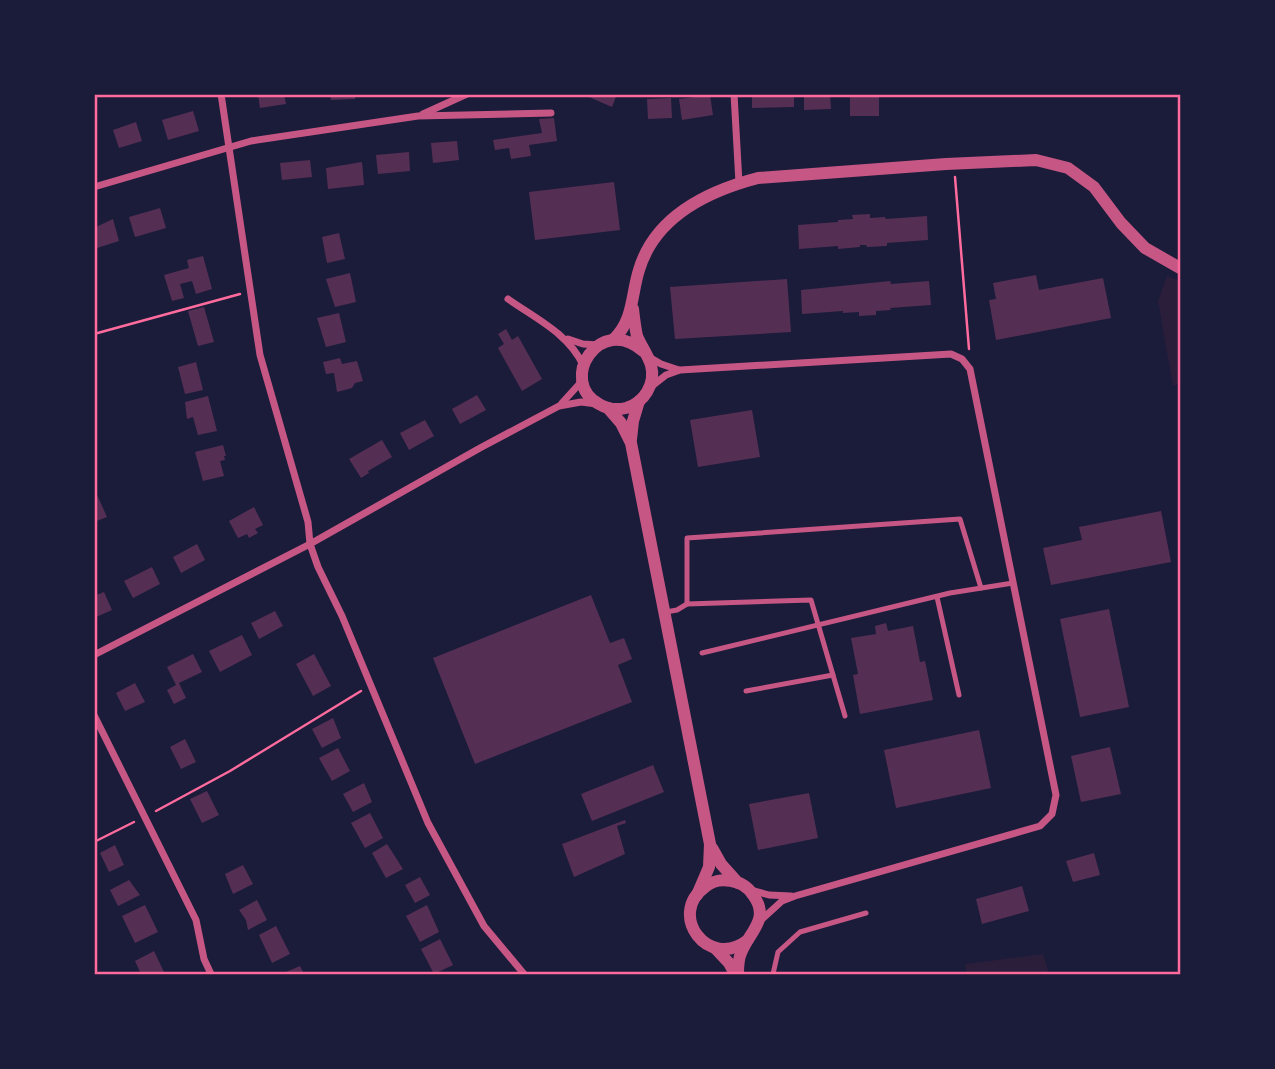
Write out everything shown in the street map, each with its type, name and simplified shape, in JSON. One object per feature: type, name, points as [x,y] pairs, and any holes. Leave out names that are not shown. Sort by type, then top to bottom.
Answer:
[{"type":"street","points":[[221,94],[260,355],[308,522],[310,544],[317,567],[342,617],[428,822],[484,926],[524,975]]},
{"type":"street","points":[[418,116],[467,94]]},
{"type":"street","points":[[734,94],[739,183]]},
{"type":"street","points":[[94,187],[251,141],[418,116],[551,113]]},
{"type":"street","points":[[614,339],[628,320],[639,269],[654,239],[677,213],[700,199],[739,183],[777,176],[1036,160],[1068,168],[1094,187],[1144,248],[1181,268]]},
{"type":"street","points":[[508,299],[561,335],[583,344],[598,345],[614,339],[629,341],[660,364],[680,370]]},
{"type":"street","points":[[633,305],[634,324],[652,373],[649,388]]},
{"type":"street","points":[[561,335],[583,365]]},
{"type":"street","points":[[598,345],[587,356],[583,365],[583,380],[589,394],[621,423],[631,443],[710,844],[709,867],[691,909],[691,924],[699,937],[715,948],[729,963],[736,975]]},
{"type":"street","points":[[631,443],[633,421],[639,401],[649,388],[666,375],[680,370],[951,354],[962,359],[970,369],[1055,795],[1052,814],[1040,826],[795,896],[771,909],[748,940],[736,975]]},
{"type":"street","points":[[94,655],[310,544],[559,406],[583,380]]},
{"type":"street","points":[[559,406],[581,402],[624,408],[639,401]]},
{"type":"street","points":[[94,715],[196,920],[204,959],[211,975]]},
{"type":"street","points":[[710,844],[721,864],[758,905],[758,923]]},
{"type":"street","points":[[696,895],[715,882],[726,880],[769,895],[795,896]]},
{"type":"street","points":[[715,948],[732,949],[748,940]]},
{"type":"lane","points":[[687,604],[687,538],[960,519],[981,588]]},
{"type":"lane","points":[[702,653],[937,597],[1013,583]]},
{"type":"lane","points":[[937,597],[959,695]]},
{"type":"lane","points":[[666,612],[687,604],[811,600],[845,716]]},
{"type":"lane","points":[[746,691],[833,675]]},
{"type":"lane","points":[[773,975],[778,952],[800,932],[866,913]]},
{"type":"path","points":[[954,164],[970,369]]},
{"type":"path","points":[[94,334],[250,291]]},
{"type":"path","points":[[94,842],[230,771],[370,685]]},
{"type":"shaded area","points":[[1167,276],[1180,281],[1180,383],[1173,386],[1158,301]]},
{"type":"shaded area","points":[[1043,954],[1049,974],[967,974],[965,964]]},
{"type":"building","points":[[258,94],[284,94],[286,104],[260,108]]},
{"type":"building","points":[[330,94],[355,94],[355,99],[331,100]]},
{"type":"building","points":[[582,94],[617,94],[612,107]]},
{"type":"building","points":[[752,94],[794,94],[794,107],[752,108]]},
{"type":"building","points":[[804,94],[830,94],[831,109],[804,110]]},
{"type":"building","points":[[710,95],[713,115],[682,120],[679,99]]},
{"type":"building","points":[[850,95],[879,95],[879,116],[850,116]]},
{"type":"building","points":[[671,98],[672,118],[648,119],[647,99]]},
{"type":"building","points":[[193,111],[199,131],[168,140],[162,120]]},
{"type":"building","points":[[554,118],[557,141],[529,145],[531,156],[511,159],[509,148],[495,150],[493,140],[542,133],[539,119]]},
{"type":"building","points":[[136,122],[142,141],[119,148],[113,130]]},
{"type":"building","points":[[457,141],[459,160],[433,163],[431,143]]},
{"type":"building","points":[[409,152],[410,171],[378,174],[376,155]]},
{"type":"building","points":[[310,160],[312,177],[282,180],[280,163]]},
{"type":"building","points":[[362,162],[364,185],[328,189],[326,168]]},
{"type":"building","points":[[614,182],[620,230],[535,240],[529,192]]},
{"type":"building","points":[[160,208],[166,228],[135,237],[129,217]]},
{"type":"building","points":[[870,214],[870,218],[886,219],[927,216],[928,240],[887,243],[887,246],[799,249],[798,225],[838,222],[853,219],[852,215]]},
{"type":"building","points":[[113,219],[119,241],[94,249],[94,228]]},
{"type":"building","points":[[339,233],[345,259],[327,263],[322,237]]},
{"type":"building","points":[[203,256],[212,289],[196,294],[192,281],[180,284],[184,298],[172,301],[164,275],[189,268],[187,260]]},
{"type":"building","points":[[350,273],[356,302],[335,307],[326,279]]},
{"type":"building","points":[[1036,275],[1039,290],[1103,278],[1111,318],[996,340],[989,300],[996,299],[993,283]]},
{"type":"building","points":[[787,279],[791,332],[675,339],[670,287]]},
{"type":"building","points":[[890,281],[891,284],[929,281],[931,305],[890,308],[891,310],[876,311],[876,315],[859,316],[859,312],[843,311],[802,314],[801,290]]},
{"type":"building","points":[[204,307],[214,342],[198,346],[188,311]]},
{"type":"building","points":[[339,313],[346,342],[326,347],[317,318]]},
{"type":"building","points":[[506,329],[512,340],[518,336],[542,379],[522,391],[498,348],[504,344],[498,334]]},
{"type":"building","points":[[340,358],[342,364],[357,361],[363,381],[355,383],[352,388],[337,392],[334,373],[326,374],[323,362]]},
{"type":"building","points":[[196,362],[203,390],[185,394],[178,367]]},
{"type":"building","points":[[477,395],[486,410],[460,424],[452,409]]},
{"type":"building","points":[[208,396],[217,431],[198,435],[193,417],[187,419],[185,402]]},
{"type":"building","points":[[752,410],[760,457],[698,467],[690,420]]},
{"type":"building","points":[[425,420],[434,436],[409,450],[400,433]]},
{"type":"building","points":[[382,440],[392,457],[361,478],[349,459]]},
{"type":"building","points":[[223,445],[226,456],[225,460],[220,461],[224,476],[203,481],[195,452]]},
{"type":"building","points":[[94,488],[107,517],[94,522]]},
{"type":"building","points":[[254,507],[263,525],[255,529],[258,533],[249,538],[247,534],[238,538],[229,521]]},
{"type":"building","points":[[1161,511],[1171,562],[1051,585],[1043,548],[1082,540],[1079,527]]},
{"type":"building","points":[[197,544],[205,560],[181,573],[173,557]]},
{"type":"building","points":[[152,567],[160,584],[133,598],[124,581]]},
{"type":"building","points":[[104,592],[112,610],[94,618],[94,596]]},
{"type":"building","points":[[591,595],[610,643],[624,638],[632,659],[618,665],[632,702],[475,764],[433,658]]},
{"type":"building","points":[[1109,609],[1129,707],[1080,717],[1060,619]]},
{"type":"building","points":[[275,611],[283,626],[259,639],[251,623]]},
{"type":"building","points":[[886,623],[888,631],[913,626],[920,662],[925,661],[933,700],[860,714],[853,675],[858,674],[851,638],[876,634],[875,626]]},
{"type":"building","points":[[242,635],[252,655],[220,672],[209,651]]},
{"type":"building","points":[[193,654],[202,672],[179,683],[186,698],[174,704],[167,690],[176,685],[167,667]]},
{"type":"building","points":[[314,654],[331,686],[313,696],[296,664]]},
{"type":"building","points":[[135,683],[145,702],[125,711],[116,693]]},
{"type":"building","points":[[333,718],[341,738],[322,748],[312,729]]},
{"type":"building","points":[[979,730],[991,788],[896,808],[884,750]]},
{"type":"building","points":[[185,739],[196,762],[181,769],[170,747]]},
{"type":"building","points":[[1110,747],[1121,794],[1081,802],[1071,756]]},
{"type":"building","points":[[338,748],[350,771],[332,781],[319,758]]},
{"type":"building","points":[[653,765],[664,792],[592,821],[581,794]]},
{"type":"building","points":[[364,783],[372,802],[353,812],[343,794]]},
{"type":"building","points":[[207,791],[219,815],[202,823],[190,799]]},
{"type":"building","points":[[809,793],[818,838],[758,850],[749,804]]},
{"type":"building","points":[[370,813],[383,838],[365,848],[351,823]]},
{"type":"building","points":[[625,820],[626,823],[617,826],[625,854],[574,877],[562,844]]},
{"type":"building","points":[[387,844],[403,869],[386,878],[372,853]]},
{"type":"building","points":[[115,845],[124,865],[109,872],[100,853]]},
{"type":"building","points":[[1094,853],[1100,875],[1073,882],[1066,861]]},
{"type":"building","points":[[243,865],[253,884],[233,894],[225,874]]},
{"type":"building","points":[[420,877],[430,895],[415,903],[405,885]]},
{"type":"building","points":[[129,880],[140,895],[118,906],[110,890]]},
{"type":"building","points":[[1022,886],[1029,911],[982,924],[976,899]]},
{"type":"building","points":[[257,900],[267,920],[248,930],[246,920],[239,910]]},
{"type":"building","points":[[145,905],[158,932],[135,943],[122,916]]},
{"type":"building","points":[[427,905],[439,932],[420,942],[406,916]]},
{"type":"building","points":[[276,926],[290,954],[272,963],[259,935]]},
{"type":"building","points":[[440,939],[453,965],[434,974],[421,949]]},
{"type":"building","points":[[154,951],[164,972],[141,974],[135,961]]},
{"type":"building","points":[[300,966],[304,974],[281,974]]}]
